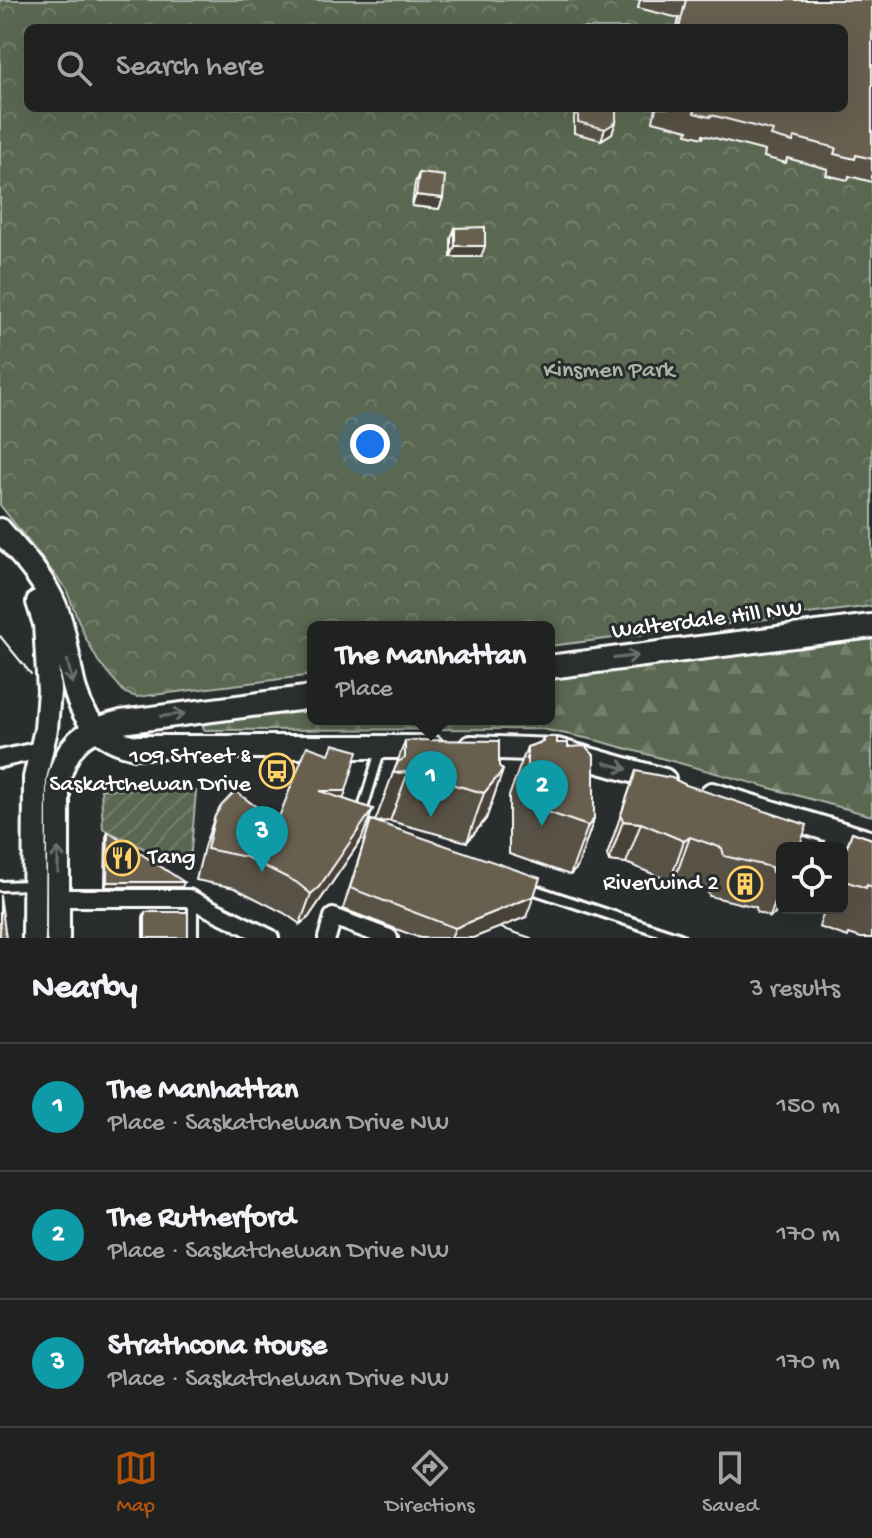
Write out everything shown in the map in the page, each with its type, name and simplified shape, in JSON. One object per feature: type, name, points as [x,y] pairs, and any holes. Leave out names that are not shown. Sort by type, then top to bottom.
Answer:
[{"type":"main road","points":[[0,530],[44,585],[56,607],[80,707],[97,730],[121,744],[135,747],[557,750],[829,838],[872,843]]},
{"type":"main road","points":[[0,549],[34,594],[45,624],[49,691],[46,729],[35,778],[34,938]]},
{"type":"main road","name":"Walterdale Hill NW","points":[[555,666],[872,626]]},
{"type":"main road","points":[[58,938],[58,782],[62,763],[75,741],[97,730],[140,719],[307,698]]},
{"type":"street","points":[[0,759],[40,750]]},
{"type":"street","points":[[58,898],[188,898],[270,938]]},
{"type":"street","points":[[327,938],[333,917],[389,938]]},
{"type":"lane","points":[[356,830],[381,748]]},
{"type":"lane","points":[[518,884],[680,938]]},
{"type":"lane","points":[[0,886],[33,885]]},
{"type":"lane","points":[[193,901],[193,938]]},
{"type":"green space","name":"Kinsmen Park","points":[[0,0],[872,0],[872,606],[555,645],[555,621],[307,621],[307,676],[137,697],[125,693],[98,661],[66,589],[0,505]]},
{"type":"green space","points":[[872,630],[872,816],[595,740],[542,729],[204,730],[202,722],[307,707],[307,725],[555,725],[555,673]]},
{"type":"green space","points":[[101,789],[196,791],[190,863],[164,858],[103,829]]},
{"type":"building","points":[[686,0],[872,0],[872,159],[834,154],[836,148],[794,137],[793,142],[771,136],[773,131],[694,113],[848,112],[848,24],[680,24]]},
{"type":"building","points":[[578,112],[616,112],[616,122],[605,129],[578,122]]},
{"type":"building","points":[[419,173],[445,176],[443,198],[416,195]]},
{"type":"building","points":[[485,227],[485,246],[455,246],[455,228]]},
{"type":"building","points":[[543,737],[557,737],[557,743],[568,743],[568,747],[585,746],[594,755],[594,819],[588,826],[527,805],[527,747],[543,742]]},
{"type":"building","points":[[405,741],[499,741],[499,766],[503,770],[484,793],[408,772],[393,773],[398,762],[405,758]]},
{"type":"building","points":[[333,744],[358,751],[346,791],[320,791],[373,809],[311,894],[296,882],[246,857],[207,849],[215,816],[235,791],[277,822],[307,746],[329,754]]},
{"type":"building","points":[[636,771],[672,778],[807,825],[801,842],[776,842],[776,874],[771,867],[724,856],[722,848],[690,837],[684,841],[641,823],[623,821],[621,815]]},
{"type":"building","points":[[371,820],[540,878],[534,896],[455,928],[350,888]]},
{"type":"building","name":"Tang","points":[[108,832],[184,882],[107,882]]},
{"type":"building","points":[[852,832],[872,839],[872,887],[848,882],[848,844]]},
{"type":"building","points":[[0,895],[6,938],[0,938]]},
{"type":"building","points":[[145,912],[188,912],[188,938],[145,938]]},
{"type":"tram line","points":[[0,636],[31,674]]},
{"type":"tram line","points":[[501,928],[531,938]]},
{"type":"place","name":"109 Street & Saskatchewan Drive","points":[[277,771]]},
{"type":"place","name":"The Manhattan","points":[[431,817]]},
{"type":"place","name":"The Rutherford","points":[[542,826]]},
{"type":"place","name":"Tang","points":[[122,858]]},
{"type":"place","name":"Strathcona House","points":[[262,872]]},
{"type":"place","name":"Riverwind 2","points":[[745,884]]}]
